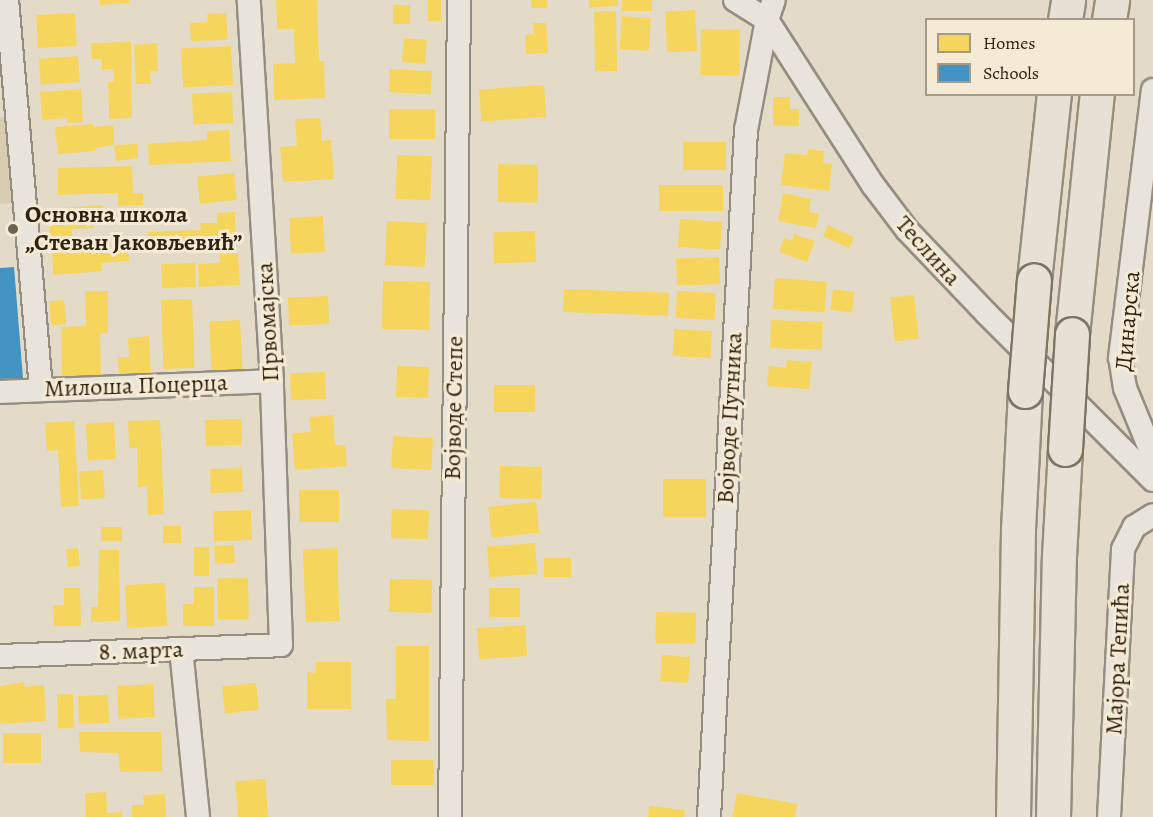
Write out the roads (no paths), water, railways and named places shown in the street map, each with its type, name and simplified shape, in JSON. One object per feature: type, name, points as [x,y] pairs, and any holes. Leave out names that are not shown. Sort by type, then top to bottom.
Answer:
[{"type":"highway","points":[[1065,18],[1068,0]]},
{"type":"highway","points":[[1109,18],[1112,0]]},
{"type":"highway","points":[[1013,817],[1017,529],[1034,280],[1054,96]]},
{"type":"highway","points":[[1053,817],[1059,556],[1065,449],[1072,334],[1097,96]]},
{"type":"street","points":[[8,0],[41,388]]},
{"type":"street","name":"Првомајска","points":[[249,0],[272,381],[282,645]]},
{"type":"street","name":"Војводе Степе","points":[[450,817],[459,0]]},
{"type":"street","name":"Теслина","points":[[735,0],[770,10],[873,185],[907,230],[970,298],[1150,477]]},
{"type":"street","name":"Војводе Путника","points":[[709,817],[746,130],[770,10]]},
{"type":"street","name":"Динарска","points":[[1150,477],[1151,451],[1125,388],[1120,358],[1153,90]]},
{"type":"street","name":"Милоша Поцерца","points":[[0,392],[41,388],[272,381]]},
{"type":"street","name":"Мајора Тепића","points":[[1109,817],[1123,549],[1134,527],[1153,515]]},
{"type":"street","name":"8. марта","points":[[0,656],[282,645]]},
{"type":"street","points":[[181,649],[198,817]]},
{"type":"place","name":"Основна школа „Стеван Јаковљевић”","points":[[13,229]]}]
